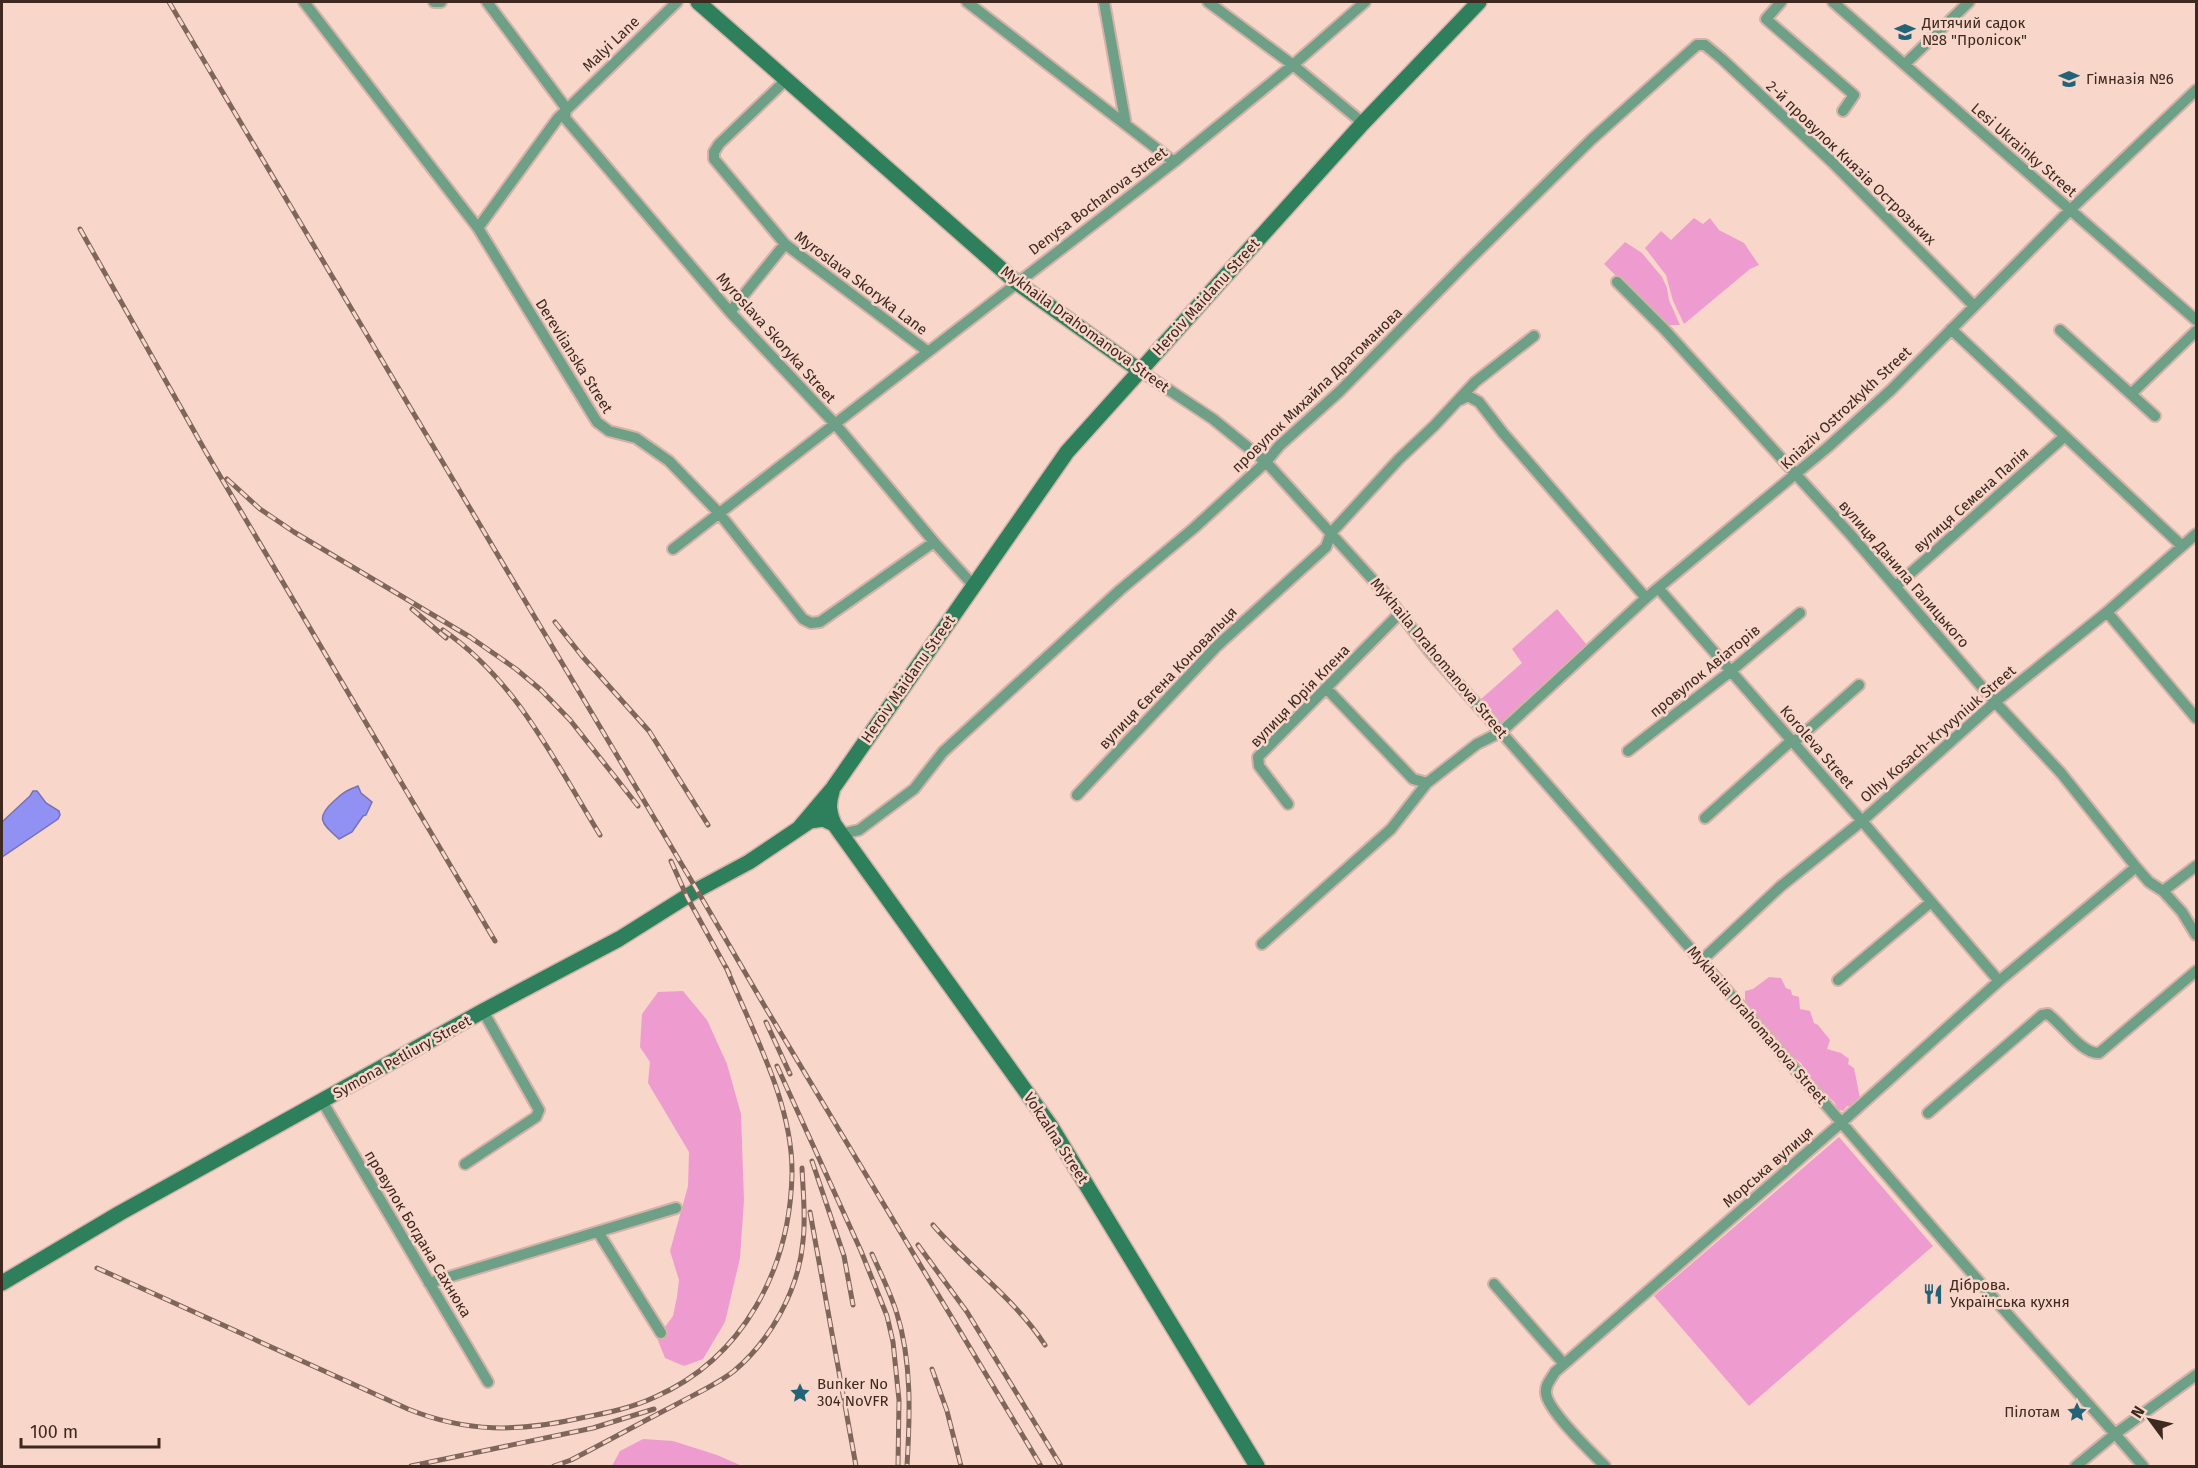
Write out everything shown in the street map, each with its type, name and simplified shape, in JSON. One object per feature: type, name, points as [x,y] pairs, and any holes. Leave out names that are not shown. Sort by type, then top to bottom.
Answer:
[{"type":"street","name":"Derevlianska Street","points":[[304,2],[478,228],[597,422],[609,432],[636,438],[669,461],[719,513],[802,619],[811,623],[820,622],[934,542]]},
{"type":"street","points":[[434,2],[441,2]]},
{"type":"street","points":[[487,2],[566,108]]},
{"type":"street","name":"Malyi Lane","points":[[478,228],[566,108],[677,2]]},
{"type":"street","name":"Mykhaila Drahomanova Street","points":[[698,2],[1016,282],[1139,370],[1213,419],[1266,462],[1383,591],[1430,652],[1842,1122],[2023,1333],[2143,1467]]},
{"type":"street","points":[[967,2],[1174,162]]},
{"type":"street","points":[[1104,2],[1126,125]]},
{"type":"street","points":[[1208,2],[1293,65],[1364,123]]},
{"type":"street","name":"Denysa Bocharova Street","points":[[673,549],[1174,162],[1293,65],[1365,2]]},
{"type":"street","name":"Heroiv Maidanu Street","points":[[800,827],[833,788],[1067,452],[1364,123],[1479,2]]},
{"type":"street","points":[[1781,2],[1766,19],[1854,95],[1843,111]]},
{"type":"street","name":"Lesi Ukrainky Street","points":[[1833,2],[2196,320]]},
{"type":"street","points":[[1905,64],[1969,2]]},
{"type":"street","name":"провулок Михайла Драгоманова","points":[[838,829],[859,830],[902,800],[914,789],[943,752],[1120,590],[1194,528],[1266,462],[1279,446],[1339,392],[1474,254],[1592,139],[1687,52],[1697,45],[1705,45]]},
{"type":"street","name":"2-й провулок Князів Острозьких","points":[[1705,45],[1833,163],[1973,305]]},
{"type":"street","name":"Myroslava Skoryka Lane","points":[[788,80],[719,144],[714,152],[714,159],[785,244],[927,351]]},
{"type":"street","name":"Kniaziv Ostrozkykh Street","points":[[1262,944],[1391,829],[1427,783],[1477,744],[1501,732],[1646,598],[1795,475],[1891,390],[1973,305],[2196,90]]},
{"type":"street","name":"Myroslava Skoryka Street","points":[[566,108],[565,118],[730,312],[836,425],[973,585]]},
{"type":"street","points":[[730,312],[785,244]]},
{"type":"street","name":"вулиця Данила Галицького","points":[[1617,282],[1664,329],[1896,586],[1995,702],[2061,773],[2149,882],[2163,891],[2182,912],[2196,935]]},
{"type":"street","points":[[1951,329],[2182,546]]},
{"type":"street","points":[[2060,330],[2155,416]]},
{"type":"street","points":[[2131,394],[2196,331]]},
{"type":"street","name":"вулиця Євгена Коновальця","points":[[1077,795],[1217,646],[1326,548],[1331,533],[1399,459],[1475,382],[1534,336]]},
{"type":"street","points":[[1457,402],[1467,396],[1474,397],[1479,402],[1503,433],[1646,598]]},
{"type":"street","name":"вулиця Семена Палія","points":[[1896,586],[2065,436]]},
{"type":"street","name":"Olhy Kosach-Kryvyniuk Street","points":[[1701,961],[1780,886],[1862,821],[1995,702],[2107,612],[2196,535]]},
{"type":"street","name":"Koroleva Street","points":[[1659,589],[1999,981]]},
{"type":"street","points":[[2107,612],[2196,718]]},
{"type":"street","name":"вулиця Юрія Клена","points":[[1288,804],[1259,766],[1258,757],[1400,613]]},
{"type":"street","name":"провулок Авіаторів","points":[[1628,751],[1800,614]]},
{"type":"street","points":[[1705,818],[1859,685]]},
{"type":"street","points":[[1327,689],[1413,779],[1427,783]]},
{"type":"street","points":[[833,788],[829,813],[838,829]]},
{"type":"street","points":[[800,827],[810,821],[823,819],[838,829]]},
{"type":"street","name":"Symona Petliury Street","points":[[2,1283],[120,1213],[483,1011],[619,939],[697,890],[749,862],[800,827]]},
{"type":"street","name":"Vokzalna Street","points":[[838,829],[1050,1125],[1257,1467]]},
{"type":"street","points":[[2163,891],[2196,866]]},
{"type":"street","name":"Морська вулиця","points":[[1605,1467],[1549,1403],[1546,1395],[1547,1384],[1555,1372],[1842,1122],[1999,981],[2136,867]]},
{"type":"street","points":[[1839,980],[1932,902]]},
{"type":"street","points":[[1928,1113],[2042,1015],[2048,1014],[2060,1023],[2083,1048],[2099,1053],[2196,971]]},
{"type":"street","points":[[465,1164],[536,1117],[538,1110],[483,1011]]},
{"type":"street","name":"провулок Богдана Сахнюка","points":[[322,1101],[488,1382]]},
{"type":"street","points":[[429,1283],[676,1208]]},
{"type":"street","points":[[598,1232],[661,1333]]},
{"type":"street","points":[[1494,1284],[1564,1364]]},
{"type":"street","points":[[2076,1467],[2115,1434],[2196,1375]]},
{"type":"shaded area","points":[[1694,218],[1703,224],[1710,218],[1719,230],[1744,243],[1759,265],[1750,269],[1684,324],[1673,301],[1666,275],[1645,248],[1661,231],[1671,240]]},
{"type":"shaded area","points":[[1625,242],[1642,253],[1662,277],[1680,325],[1666,325],[1604,264]]},
{"type":"shaded area","points":[[1557,609],[1587,645],[1506,720],[1501,722],[1481,699],[1522,663],[1512,649]]},
{"type":"shaded area","points":[[358,786],[361,793],[372,802],[366,815],[352,832],[339,839],[325,825],[324,812],[342,794]]},
{"type":"shaded area","points":[[33,791],[37,791],[46,803],[59,811],[60,815],[58,819],[2,857],[2,822]]},
{"type":"shaded area","points":[[1769,977],[1781,978],[1786,988],[1791,990],[1792,995],[1799,997],[1800,1009],[1810,1011],[1814,1023],[1830,1040],[1827,1049],[1841,1053],[1849,1059],[1848,1064],[1854,1068],[1860,1098],[1843,1111],[1837,1109],[1835,1103],[1809,1077],[1801,1063],[1783,1049],[1748,1007],[1745,1001],[1745,991],[1753,989]]},
{"type":"shaded area","points":[[683,991],[707,1020],[727,1064],[741,1114],[744,1200],[740,1258],[725,1322],[703,1359],[684,1366],[665,1358],[657,1338],[673,1316],[677,1297],[679,1280],[670,1251],[688,1186],[689,1152],[648,1083],[650,1062],[640,1047],[642,1014],[658,992]]},
{"type":"shaded area","points":[[1839,1137],[1933,1246],[1749,1406],[1654,1296]]},
{"type":"shaded area","points":[[643,1439],[673,1441],[717,1455],[742,1466],[612,1466],[620,1451]]},
{"type":"railway","points":[[169,2],[764,1005],[1041,1466]]},
{"type":"railway","points":[[80,229],[207,454],[495,941]]},
{"type":"railway","points":[[227,479],[260,509],[294,532],[470,637],[516,669],[541,690],[570,720],[638,806]]},
{"type":"railway","points":[[412,609],[446,638]]},
{"type":"railway","points":[[555,622],[649,731],[708,825]]},
{"type":"railway","points":[[443,630],[469,650],[513,697],[532,723],[600,835]]},
{"type":"railway","points":[[671,861],[687,897],[729,973]]},
{"type":"railway","points":[[97,1268],[408,1409],[451,1422],[493,1428],[536,1426],[609,1412],[655,1397],[686,1380],[714,1359],[737,1334],[756,1306],[771,1276],[782,1243],[789,1209],[792,1174],[791,1147],[786,1121],[759,1042],[726,967]]},
{"type":"railway","points":[[766,1022],[790,1074]]},
{"type":"railway","points":[[777,1066],[861,1251],[887,1316],[893,1342],[899,1400],[898,1466]]},
{"type":"railway","points":[[812,1161],[844,1256],[853,1305]]},
{"type":"railway","points":[[554,1466],[571,1460],[713,1385],[734,1371],[760,1344],[781,1312],[796,1277],[804,1223],[802,1168]]},
{"type":"railway","points":[[810,1212],[856,1466]]},
{"type":"railway","points":[[933,1225],[1006,1298],[1045,1345]]},
{"type":"railway","points":[[918,1245],[967,1312],[1061,1466]]},
{"type":"railway","points":[[872,1254],[895,1306],[902,1332],[908,1370],[907,1466]]},
{"type":"railway","points":[[932,1369],[947,1411],[961,1466]]},
{"type":"railway","points":[[411,1466],[593,1428],[654,1409]]},
{"type":"place","name":"Дитячий садок №8 \"Пролісок\"","points":[[1905,32]]},
{"type":"place","name":"Гімназія №6","points":[[2069,79]]},
{"type":"place","name":"Діброва. Українська кухня","points":[[1933,1294]]},
{"type":"place","name":"Bunker No 304 NoVFR","points":[[800,1393]]},
{"type":"place","name":"Пілотам","points":[[2077,1412]]}]
